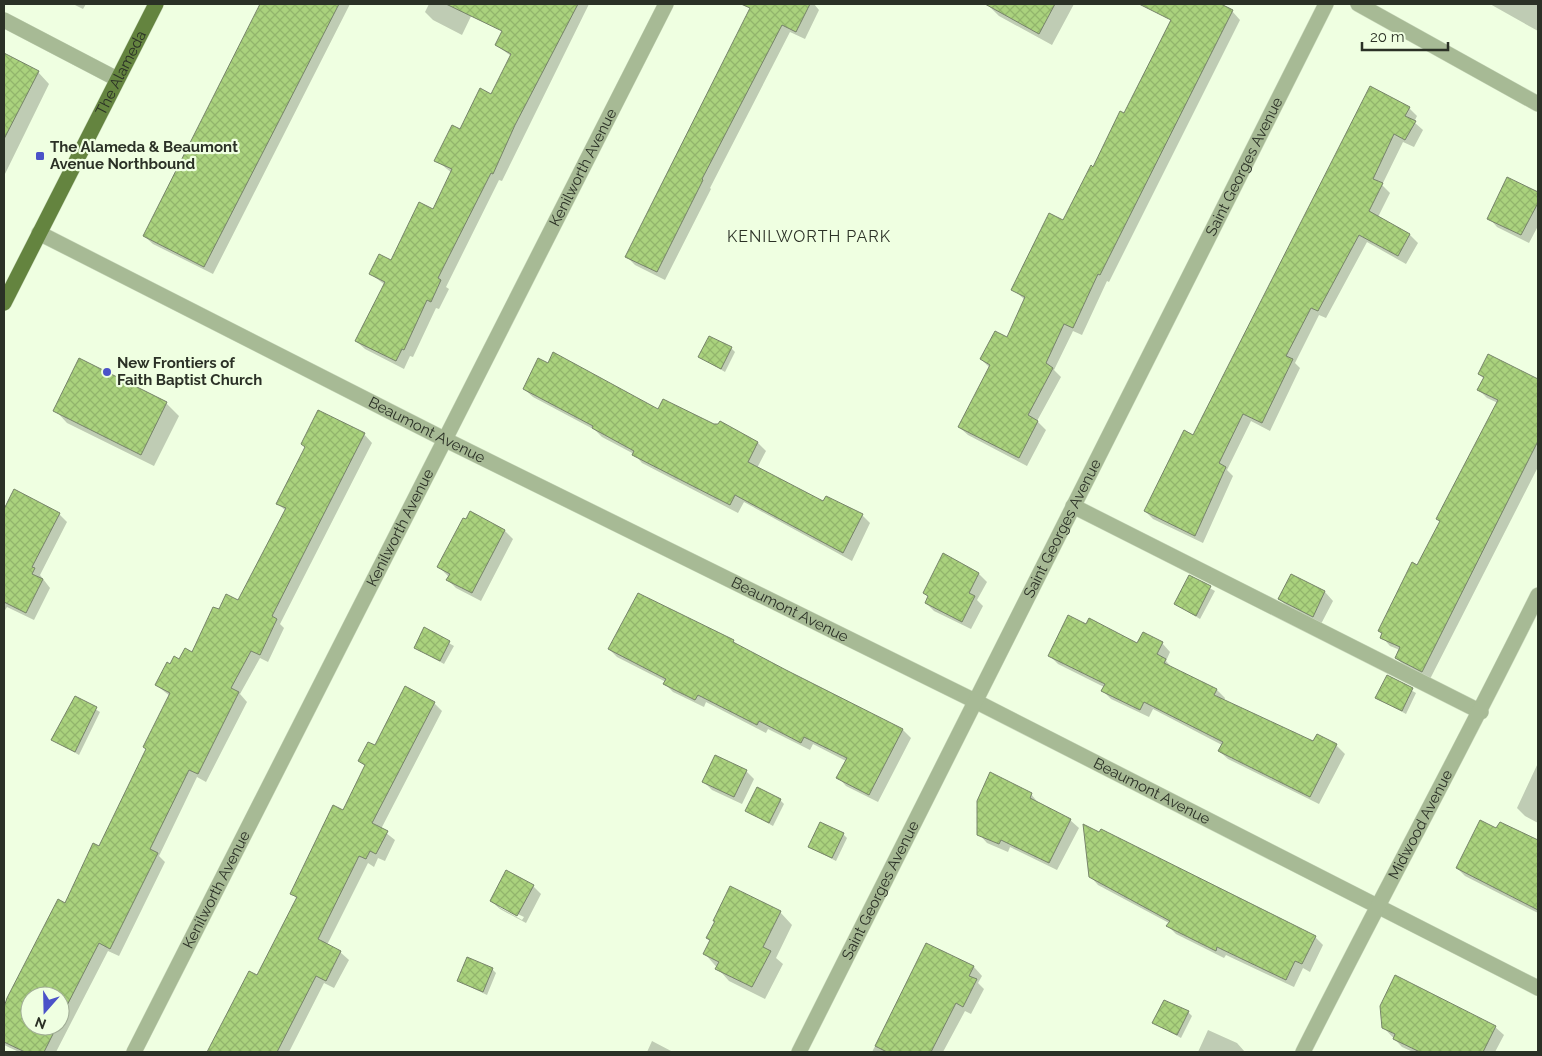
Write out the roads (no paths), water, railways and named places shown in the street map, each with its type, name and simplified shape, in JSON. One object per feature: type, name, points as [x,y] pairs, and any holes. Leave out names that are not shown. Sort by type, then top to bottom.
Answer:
[{"type":"main road","name":"The Alameda","points":[[4,303],[156,4]]},
{"type":"street","name":"Kenilworth Avenue","points":[[134,1052],[666,4]]},
{"type":"street","name":"Saint Georges Avenue","points":[[799,1052],[1326,4]]},
{"type":"street","points":[[1363,5],[1538,104]]},
{"type":"street","points":[[4,20],[117,79]]},
{"type":"street","name":"Beaumont Avenue","points":[[39,234],[444,439],[975,701],[1538,988]]},
{"type":"street","points":[[1072,506],[1481,712]]},
{"type":"street","name":"Midwood Avenue","points":[[1303,1052],[1377,906],[1481,712],[1538,595]]},
{"type":"place","name":"The Alameda & Beaumont Avenue Northbound","points":[[40,156]]},
{"type":"place","name":"New Frontiers of Faith Baptist Church","points":[[107,372]]},
{"type":"district","name":"KENILWORTH PARK","points":[[809,236]]}]
